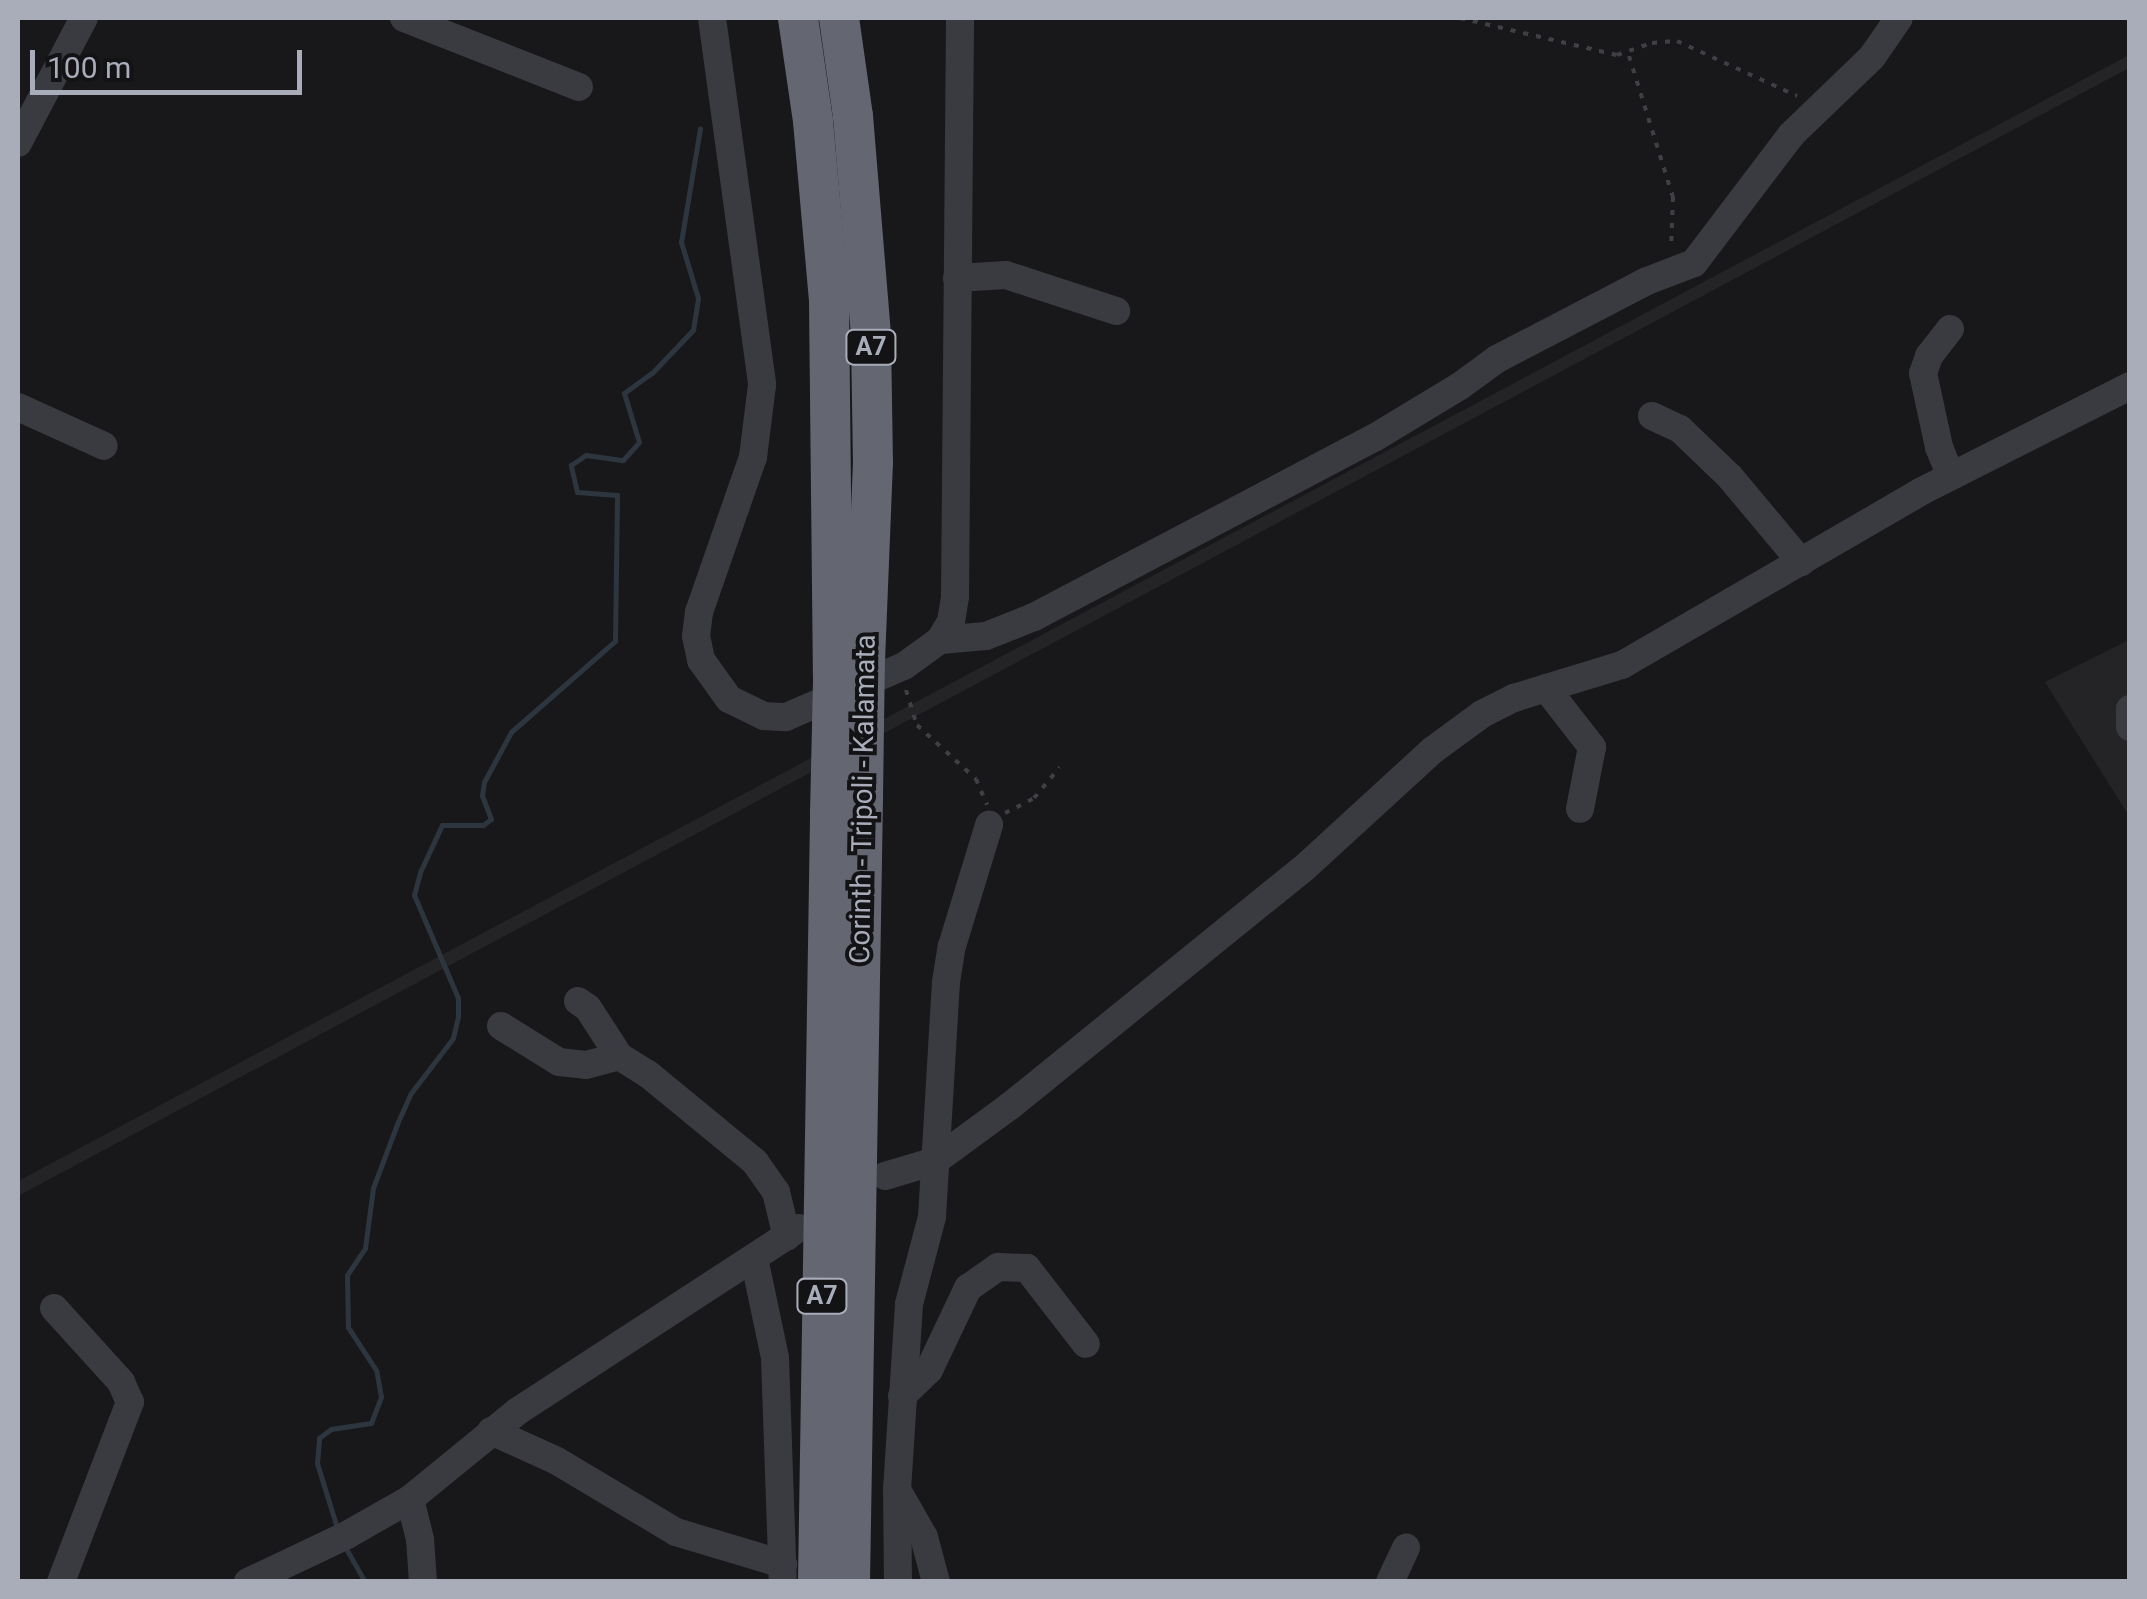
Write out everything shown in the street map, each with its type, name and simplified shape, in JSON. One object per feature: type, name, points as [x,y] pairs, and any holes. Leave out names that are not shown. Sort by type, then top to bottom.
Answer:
[{"type":"highway","name":"Corinth - Tripoli - Kalamata","points":[[798,18],[813,121],[867,668]]},
{"type":"highway","name":"Corinth - Tripoli - Kalamata","points":[[795,1576],[847,806],[867,668],[871,338],[841,24]]},
{"type":"highway","name":"Corinth - Tripoli - Kalamata","points":[[847,806],[850,1582]]},
{"type":"street","points":[[18,143],[84,18]]},
{"type":"street","points":[[404,18],[579,87]]},
{"type":"street","points":[[712,18],[762,385],[753,457],[699,612],[701,660],[729,699],[764,716],[786,717],[867,668],[940,640],[986,636],[1034,617],[1164,546],[1232,516],[1432,404],[1497,359],[1659,276],[1694,263],[1746,192],[1818,109],[1872,57],[1900,18]]},
{"type":"street","points":[[940,640],[951,622],[955,596],[960,18]]},
{"type":"street","points":[[957,278],[1006,275],[1116,311]]},
{"type":"street","points":[[1950,330],[1929,356],[1924,372],[1939,447],[1951,476]]},
{"type":"street","points":[[885,1176],[935,1161],[1010,1106],[1302,869],[1457,731],[1514,698],[1622,664],[1951,476],[2130,386]]},
{"type":"street","points":[[18,406],[104,446]]},
{"type":"street","points":[[1652,416],[1680,429],[1730,477],[1801,562]]},
{"type":"street","points":[[1546,688],[1592,747],[1580,809]]},
{"type":"street","points":[[2130,708],[2130,728]]},
{"type":"street","points":[[898,1582],[897,1490],[909,1304],[932,1218],[946,982],[952,946],[989,825]]},
{"type":"street","points":[[248,1582],[347,1536],[410,1499],[491,1431],[792,1232],[776,1192],[755,1162],[648,1074],[619,1056],[588,1008],[578,1001]]},
{"type":"street","points":[[500,1026],[559,1062],[586,1065],[619,1056]]},
{"type":"street","points":[[491,1431],[557,1461],[676,1532],[795,1576],[775,1358],[754,1258]]},
{"type":"street","points":[[902,1396],[929,1370],[968,1288],[998,1267],[1027,1268],[1086,1344]]},
{"type":"street","points":[[54,1308],[121,1382],[130,1402],[60,1582]]},
{"type":"street","points":[[897,1490],[924,1537],[936,1582]]},
{"type":"street","points":[[410,1499],[420,1540],[422,1582]]},
{"type":"street","points":[[1390,1582],[1406,1547]]},
{"type":"path","points":[[1460,18],[1628,55],[1652,43],[1677,41],[1818,109]]},
{"type":"path","points":[[1628,55],[1673,197],[1673,244],[1659,276]]},
{"type":"path","points":[[867,668],[976,779],[986,800],[989,825],[1034,798],[1060,767]]},
{"type":"shaded area","points":[[2129,55],[2129,68],[18,1196],[18,1181]]},
{"type":"shaded area","points":[[2129,640],[2129,816],[2045,682]]},
{"type":"waterway","points":[[338,1531],[317,1463],[319,1438],[331,1429],[371,1423],[381,1397],[376,1370],[348,1327],[347,1275],[365,1248],[373,1188],[397,1124],[411,1093],[453,1038],[458,1016],[458,998],[414,895],[442,825],[483,825],[491,819],[482,796],[484,782],[511,732],[615,641],[617,495],[577,492],[571,465],[586,455],[623,460],[639,442],[624,393],[652,373],[693,330],[698,298],[681,242],[700,129]]},
{"type":"waterway","points":[[344,1545],[365,1582]]}]
